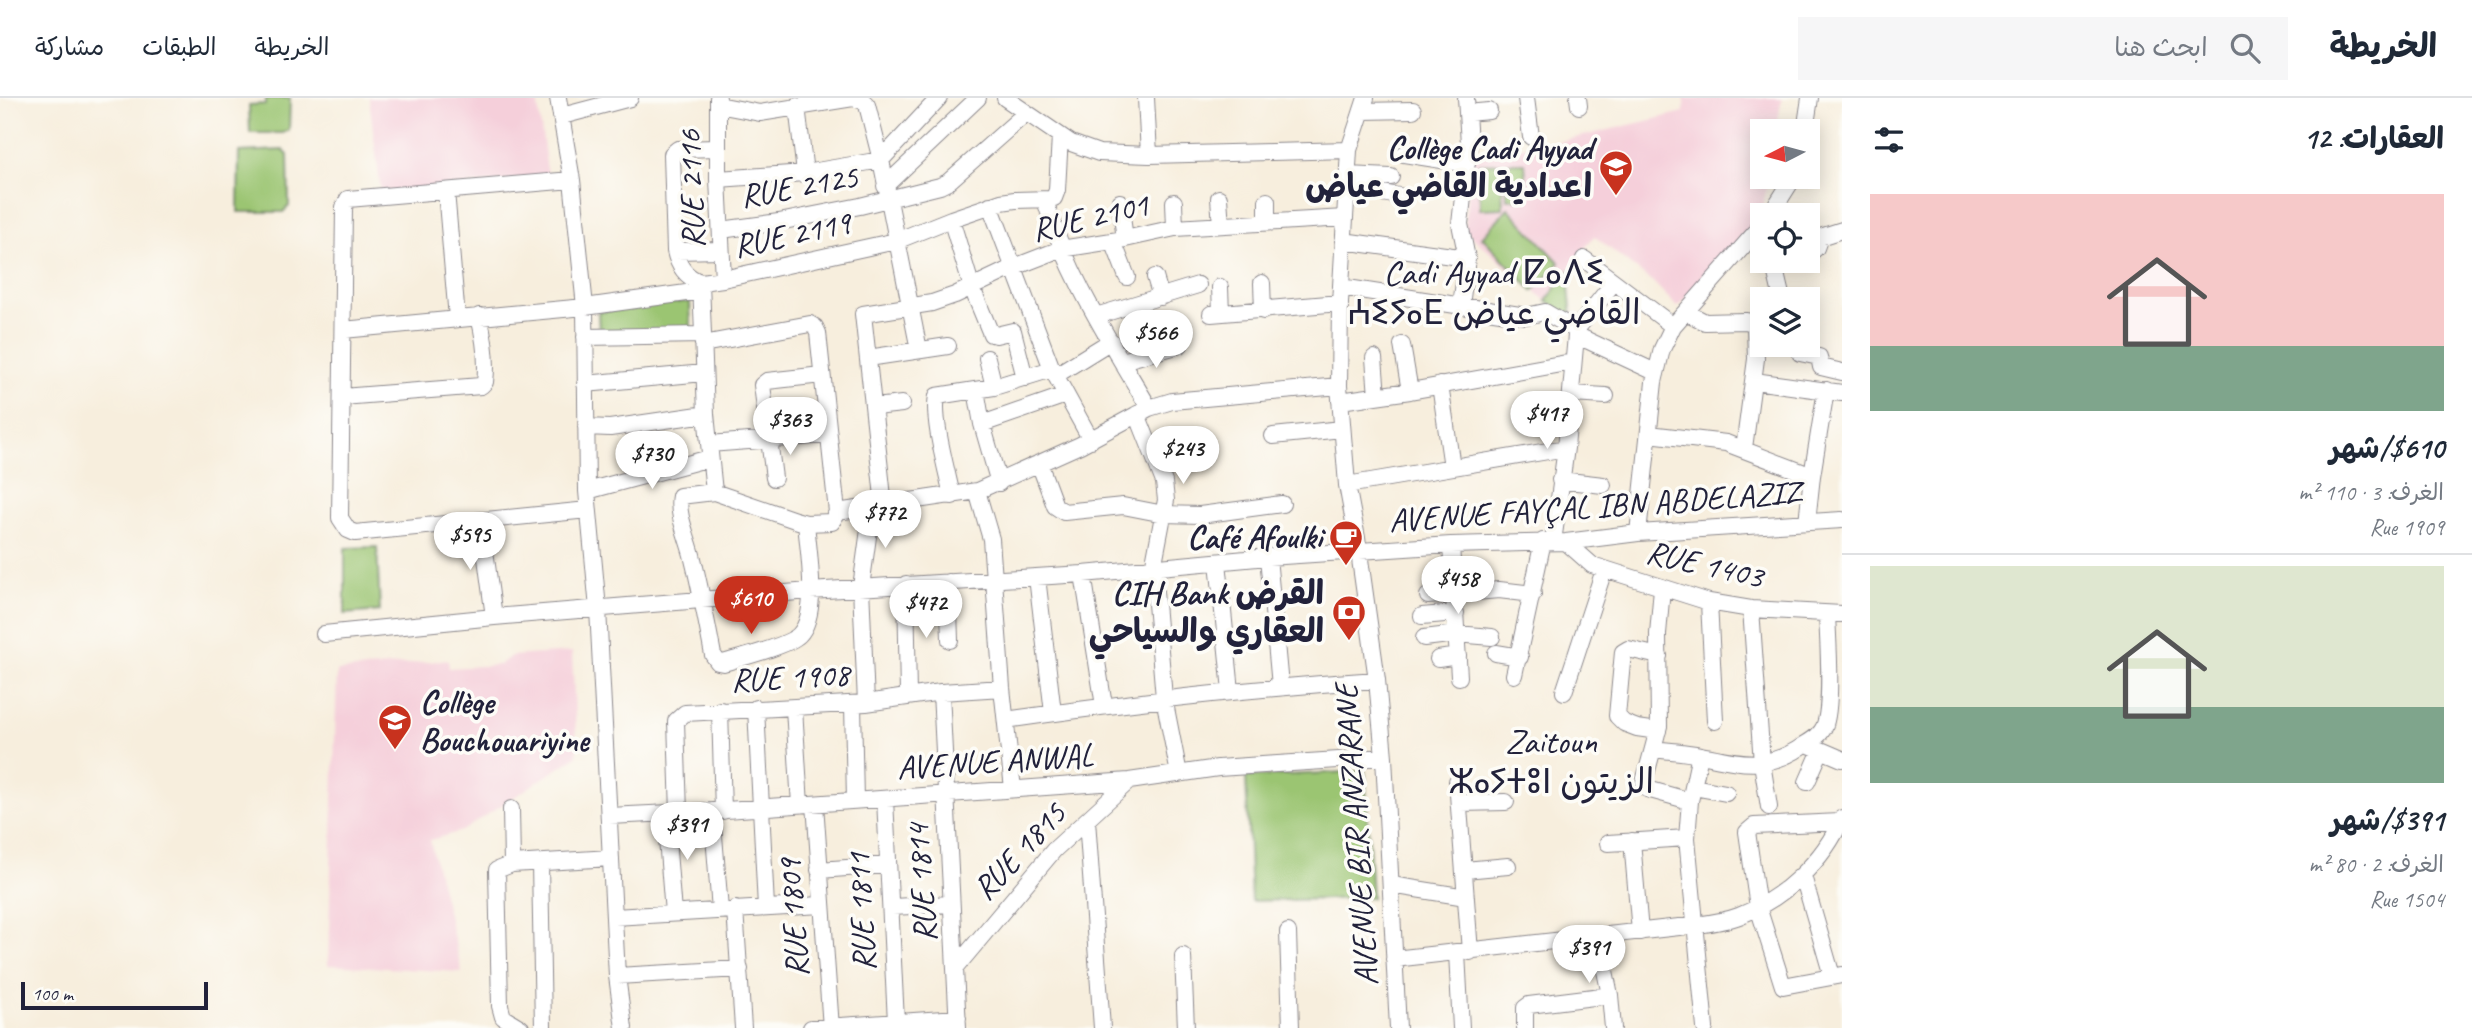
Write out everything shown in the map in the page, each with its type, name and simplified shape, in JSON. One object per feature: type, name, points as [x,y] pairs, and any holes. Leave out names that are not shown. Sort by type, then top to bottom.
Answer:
[{"type":"street","points":[[558,98],[572,180],[585,307],[587,491],[598,609],[617,976],[624,1028]]},
{"type":"street","points":[[562,116],[630,98]]},
{"type":"street","points":[[718,102],[751,113],[853,98],[863,101],[869,110],[881,160],[908,307],[919,350]]},
{"type":"street","points":[[718,179],[805,173],[881,160],[939,98]]},
{"type":"street","points":[[886,193],[978,98]]},
{"type":"street","points":[[1146,98],[1149,155]]},
{"type":"street","points":[[1526,98],[1531,137]]},
{"type":"street","points":[[1807,119],[1810,98]]},
{"type":"street","name":"RUE 2116","points":[[718,102],[718,179],[723,279]]},
{"type":"street","points":[[1015,103],[1060,136],[1084,149],[1099,153],[1149,155],[1349,150]]},
{"type":"street","name":"RUE 2125","points":[[721,230],[779,222],[886,193],[932,189],[948,182],[1015,103]]},
{"type":"street","points":[[1364,104],[1413,110]]},
{"type":"street","name":"AVENUE BIR ANZARANE","points":[[1364,104],[1349,150],[1346,183],[1340,295],[1340,393],[1347,485],[1377,680],[1384,757],[1398,1028]]},
{"type":"street","points":[[1461,306],[1467,258],[1460,224],[1469,143],[1467,105],[1489,111]]},
{"type":"street","points":[[797,106],[805,173]]},
{"type":"street","points":[[1060,136],[1057,190],[1054,198],[1045,200],[1072,275],[1122,361],[1143,411],[1164,482],[1166,500],[1153,568],[1164,698],[1179,774]]},
{"type":"street","points":[[714,492],[706,415],[701,287],[677,260],[671,154],[678,149],[718,148]]},
{"type":"street","points":[[1404,154],[1466,164]]},
{"type":"street","points":[[1346,183],[1391,177]]},
{"type":"street","points":[[572,180],[358,196],[348,199],[344,207],[340,518],[348,530],[355,533],[589,510]]},
{"type":"street","points":[[1346,183],[1370,191],[1405,197]]},
{"type":"street","points":[[446,191],[457,318]]},
{"type":"street","points":[[1219,198],[1221,225]]},
{"type":"street","name":"RUE 2119","points":[[343,330],[585,307],[701,287],[723,279],[896,241],[990,205],[1015,200],[1045,200]]},
{"type":"street","points":[[1267,201],[1267,222]]},
{"type":"street","points":[[1120,202],[1119,240],[1127,276]]},
{"type":"street","points":[[1174,202],[1175,228]]},
{"type":"street","points":[[990,205],[1054,372],[1090,440]]},
{"type":"street","name":"RUE 2101","points":[[868,358],[863,318],[866,312],[932,303],[1061,248],[1119,240],[1175,228],[1345,218]]},
{"type":"street","points":[[951,219],[972,288],[991,334],[1010,330],[1014,333],[1025,378]]},
{"type":"street","points":[[1820,237],[1842,230]]},
{"type":"street","points":[[1638,533],[1655,372],[1661,349],[1673,326],[1750,239]]},
{"type":"street","points":[[1343,242],[1467,258]]},
{"type":"street","points":[[675,251],[721,250]]},
{"type":"street","points":[[1584,258],[1673,326]]},
{"type":"street","points":[[1155,277],[1161,297]]},
{"type":"street","points":[[1514,675],[1533,594],[1554,542],[1576,333],[1614,282]]},
{"type":"street","points":[[1262,283],[1263,311]]},
{"type":"street","points":[[1096,316],[1198,285]]},
{"type":"street","points":[[1220,287],[1216,314],[1263,311],[1340,295],[1461,306],[1525,316],[1545,312],[1576,333],[1655,372]]},
{"type":"street","points":[[1686,312],[1705,322],[1754,323],[1757,332],[1754,381],[1744,448]]},
{"type":"street","points":[[342,397],[481,386],[485,382],[486,374],[483,331],[479,316]]},
{"type":"street","points":[[585,337],[703,340],[810,324],[818,333],[837,512],[832,522],[806,523],[714,492],[682,495],[679,500],[713,655],[718,662],[755,654],[800,634],[811,606],[806,523]]},
{"type":"street","points":[[952,496],[936,404],[940,393],[994,387],[1054,372],[1111,341]]},
{"type":"street","points":[[1122,361],[1181,345]]},
{"type":"street","points":[[1402,345],[1410,391]]},
{"type":"street","points":[[855,801],[861,587],[878,507],[875,407],[868,358],[947,346]]},
{"type":"street","points":[[1807,522],[1827,390],[1819,357]]},
{"type":"street","points":[[987,358],[994,387]]},
{"type":"street","points":[[1374,358],[1377,396]]},
{"type":"street","points":[[837,512],[977,491],[1090,440],[1143,411],[1172,401],[1201,397],[1340,393],[1377,396],[1572,362]]},
{"type":"street","points":[[1821,367],[1842,372]]},
{"type":"street","points":[[585,384],[704,373]]},
{"type":"street","points":[[774,478],[762,385],[767,381],[822,375]]},
{"type":"street","points":[[1754,381],[1827,390]]},
{"type":"street","points":[[1440,385],[1452,467]]},
{"type":"street","points":[[976,390],[982,424],[999,483]]},
{"type":"street","points":[[1571,394],[1606,396]]},
{"type":"street","points":[[982,424],[1066,395]]},
{"type":"street","points":[[875,407],[902,404]]},
{"type":"street","points":[[586,428],[610,428],[706,415]]},
{"type":"street","points":[[1273,436],[1342,429]]},
{"type":"street","points":[[1648,434],[1712,439],[1744,448],[1812,476]]},
{"type":"street","points":[[587,491],[709,451],[769,441],[828,436]]},
{"type":"street","points":[[1347,485],[1566,448]]},
{"type":"street","points":[[1039,463],[1055,506],[1064,512],[1123,506],[1164,513],[1200,515],[1282,504]]},
{"type":"street","points":[[1560,480],[1603,485]]},
{"type":"street","points":[[977,491],[990,539],[1013,789]]},
{"type":"street","name":"AVENUE FAYÇAL IBN ABDELAZIZ","points":[[324,634],[810,590],[1083,574],[1268,557],[1451,545],[1554,542],[1638,533],[1842,520]]},
{"type":"street","points":[[481,521],[494,617]]},
{"type":"street","name":"RUE 1403","points":[[1554,542],[1604,570],[1709,603],[1835,614]]},
{"type":"street","points":[[1451,545],[1460,677]]},
{"type":"street","points":[[1268,557],[1280,686]]},
{"type":"street","points":[[1218,562],[1231,691]]},
{"type":"street","points":[[1563,692],[1604,570]]},
{"type":"street","points":[[1083,574],[1104,706]]},
{"type":"street","points":[[1037,577],[1053,713]]},
{"type":"street","points":[[948,582],[950,640]]},
{"type":"street","points":[[906,584],[908,696]]},
{"type":"street","points":[[1662,588],[1658,624],[1658,731],[1644,782],[1647,789],[1691,794],[1726,793]]},
{"type":"street","points":[[1429,596],[1499,590],[1533,594]]},
{"type":"street","points":[[1709,603],[1715,721]]},
{"type":"street","points":[[1751,608],[1762,763],[1769,807]]},
{"type":"street","points":[[1422,616],[1456,613]]},
{"type":"street","points":[[1807,782],[1814,747],[1826,718],[1835,614]]},
{"type":"street","points":[[1424,638],[1457,634],[1494,645],[1520,657]]},
{"type":"street","points":[[1658,731],[1625,723],[1618,716],[1617,707],[1623,652],[1628,649],[1659,656]]},
{"type":"street","points":[[1438,659],[1458,656]]},
{"type":"street","points":[[1006,720],[1164,698],[1280,686],[1377,680]]},
{"type":"street","name":"RUE 1908","points":[[672,814],[676,721],[685,713],[859,703],[942,692],[1002,688]]},
{"type":"street","name":"RUE 1814","points":[[942,692],[958,1023]]},
{"type":"street","points":[[756,708],[766,907]]},
{"type":"street","name":"RUE 1809","points":[[794,708],[819,870],[831,1027]]},
{"type":"street","points":[[720,710],[718,811],[728,909],[740,969],[743,1028]]},
{"type":"street","points":[[1653,749],[1700,755],[1733,763],[1762,763],[1814,747],[1842,759]]},
{"type":"street","points":[[1700,755],[1691,794],[1688,838],[1705,1028]]},
{"type":"street","name":"AVENUE ANWAL","points":[[609,816],[718,811],[1129,781],[1218,768],[1384,757]]},
{"type":"street","name":"RUE 1815","points":[[956,967],[1045,860],[1129,781]]},
{"type":"street","points":[[1457,781],[1466,897],[1461,1028]]},
{"type":"street","name":"RUE 1811","points":[[885,799],[896,1021]]},
{"type":"street","points":[[1460,803],[1506,802]]},
{"type":"street","points":[[511,809],[512,864]]},
{"type":"street","points":[[672,814],[673,913]]},
{"type":"street","points":[[1087,820],[1102,1028]]},
{"type":"street","points":[[1803,876],[1837,976],[1784,986],[1758,907],[1748,829],[1754,826],[1840,828]]},
{"type":"street","points":[[1394,959],[1697,925],[1739,916],[1758,907],[1803,876],[1840,828]]},
{"type":"street","points":[[1608,843],[1688,838]]},
{"type":"street","points":[[1632,841],[1640,932]]},
{"type":"street","points":[[521,1028],[503,1017],[500,1006],[496,874],[501,867],[512,864],[611,858]]},
{"type":"street","points":[[540,863],[543,1028]]},
{"type":"street","points":[[819,870],[888,865]]},
{"type":"street","points":[[1465,870],[1508,866]]},
{"type":"street","points":[[1391,885],[1466,897]]},
{"type":"street","points":[[892,907],[951,904]]},
{"type":"street","points":[[614,917],[821,905]]},
{"type":"street","points":[[1288,932],[1291,1028]]},
{"type":"street","points":[[1598,937],[1610,995],[1613,1028]]},
{"type":"street","points":[[1183,956],[1186,1028]]},
{"type":"street","points":[[617,976],[740,969]]},
{"type":"street","points":[[1525,1028],[1524,1013],[1529,1005],[1610,995]]},
{"type":"street","points":[[811,1028],[896,1021],[958,1023]]},
{"type":"shaded area","points":[[369,98],[537,98],[548,177],[381,193]]},
{"type":"shaded area","name":"Collège Cadi Ayyad اعدادية القاضي عياض","points":[[1684,98],[1782,98],[1778,119],[1750,119],[1750,189],[1766,189],[1764,203],[1750,203],[1750,230],[1677,307],[1655,284],[1594,236],[1546,301],[1465,231],[1471,151],[1545,145],[1684,112]]},
{"type":"shaded area","name":"Collège Bouchouariyine","points":[[572,652],[577,756],[462,831],[430,840],[462,972],[328,965],[337,671],[448,660],[449,668],[499,665],[511,656]]},
{"type":"green space","points":[[266,98],[290,98],[289,130],[283,133],[250,133],[249,105],[266,104]]},
{"type":"green space","points":[[283,150],[288,155],[289,206],[283,212],[238,212],[239,152]]},
{"type":"green space","points":[[1501,163],[1503,208],[1480,209],[1479,164]]},
{"type":"green space","points":[[1506,163],[1525,163],[1527,198],[1507,199]]},
{"type":"green space","points":[[1508,208],[1560,263],[1533,291],[1482,237]]},
{"type":"green space","points":[[1569,271],[1569,288],[1572,318],[1546,301]]},
{"type":"green space","points":[[690,301],[691,331],[599,332],[598,312]]},
{"type":"green space","points":[[377,547],[380,611],[345,614],[345,548]]},
{"type":"green space","points":[[1365,771],[1372,898],[1251,901],[1246,777]]},
{"type":"place","name":"Collège Cadi Ayyad اعدادية القاضي عياض","points":[[1616,197]]},
{"type":"place","name":"Café Afoulki","points":[[1346,567]]},
{"type":"place","name":"CIH Bank القرض العقاري والسياحي","points":[[1349,642]]},
{"type":"place","name":"Collège Bouchouariyine","points":[[395,751]]},
{"type":"district","name":"Cadi Ayyad ⵇⴰⴷⵉ ⵄⵉⵢⴰⴹ القاضي عياض","points":[[1494,292]]},
{"type":"district","name":"Zaitoun ⵣⴰⵢⵜⵓⵏ الزيتون","points":[[1551,761]]}]
